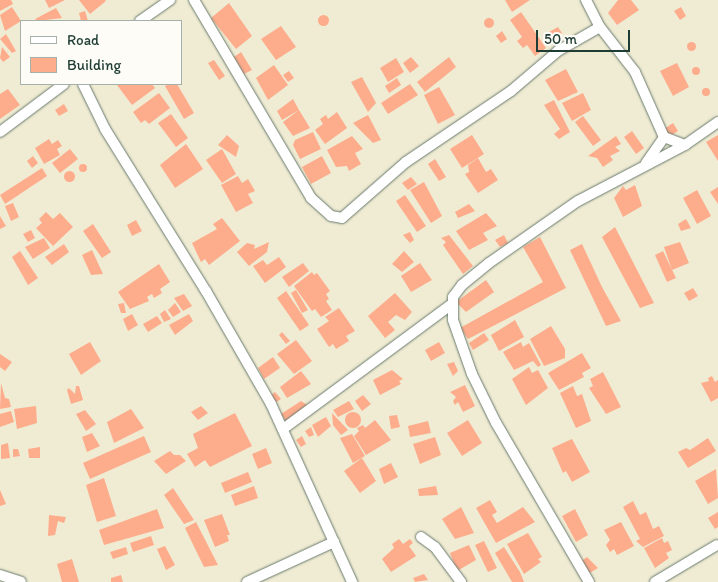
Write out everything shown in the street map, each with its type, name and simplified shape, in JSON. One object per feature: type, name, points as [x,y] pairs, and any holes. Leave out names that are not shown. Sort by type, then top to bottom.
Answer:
[{"type":"street","points":[[141,20],[170,0]]},
{"type":"street","points":[[194,0],[310,198],[331,216],[342,218],[406,162],[511,91],[558,51],[600,27]]},
{"type":"street","points":[[586,0],[600,27],[635,72],[664,137],[685,145]]},
{"type":"street","points":[[0,132],[63,85]]},
{"type":"street","points":[[83,85],[105,129],[206,291],[283,429],[352,582]]},
{"type":"street","points":[[589,582],[476,382],[453,320],[452,304],[458,289],[490,263],[578,201],[685,145],[718,122]]},
{"type":"street","points":[[645,165],[664,137]]},
{"type":"street","points":[[283,429],[452,304]]},
{"type":"street","points":[[422,537],[435,547],[461,582]]},
{"type":"street","points":[[247,582],[334,542]]},
{"type":"street","points":[[655,582],[717,545]]},
{"type":"street","points":[[0,574],[22,582]]},
{"type":"building","points":[[0,0],[11,0],[13,4],[0,11]]},
{"type":"building","points":[[45,0],[65,0],[49,8]]},
{"type":"building","points":[[79,0],[105,0],[106,1],[90,14]]},
{"type":"building","points":[[505,0],[530,0],[512,12]]},
{"type":"building","points":[[618,0],[631,0],[639,10],[617,25],[608,13]]},
{"type":"building","points":[[229,3],[252,36],[236,49],[211,18]]},
{"type":"building","points":[[12,7],[20,22],[5,31],[0,15]]},
{"type":"building","points":[[681,7],[686,16],[680,20],[674,11]]},
{"type":"building","points":[[56,8],[62,18],[45,20],[35,19]]},
{"type":"building","points":[[85,11],[88,20],[81,20],[79,13]]},
{"type":"building","points":[[521,12],[546,48],[535,56],[527,45],[523,48],[517,41],[522,37],[510,20]]},
{"type":"building","points":[[321,15],[325,15],[328,20],[327,24],[321,25],[318,22],[318,18]]},
{"type":"building","points":[[489,18],[494,23],[489,28],[484,23]]},
{"type":"building","points":[[281,26],[296,47],[276,60],[261,39]]},
{"type":"building","points":[[558,27],[562,33],[553,39],[549,32]]},
{"type":"building","points":[[502,31],[507,39],[501,43],[496,36]]},
{"type":"building","points":[[6,34],[16,51],[12,53],[0,39]]},
{"type":"building","points":[[691,42],[695,46],[691,50],[687,46]]},
{"type":"building","points":[[2,47],[10,57],[3,62],[0,58]]},
{"type":"building","points":[[241,52],[252,70],[244,74],[234,57]]},
{"type":"building","points":[[411,57],[419,66],[410,73],[403,63]]},
{"type":"building","points":[[449,57],[456,67],[425,92],[417,82]]},
{"type":"building","points":[[396,58],[404,72],[388,82],[380,68]]},
{"type":"building","points":[[214,60],[225,76],[219,80],[208,63]]},
{"type":"building","points":[[677,63],[689,87],[673,96],[660,71]]},
{"type":"building","points":[[274,65],[288,85],[268,100],[256,78]]},
{"type":"building","points":[[696,67],[700,71],[696,75],[692,71]]},
{"type":"building","points":[[566,69],[578,92],[558,101],[545,80]]},
{"type":"building","points":[[289,71],[294,78],[288,82],[283,75]]},
{"type":"building","points":[[362,77],[376,103],[368,112],[351,82]]},
{"type":"building","points":[[397,78],[401,85],[389,93],[385,86]]},
{"type":"building","points":[[410,84],[418,95],[388,114],[381,103]]},
{"type":"building","points":[[117,85],[153,85],[155,88],[132,105]]},
{"type":"building","points":[[178,85],[194,113],[184,119],[165,86]]},
{"type":"building","points":[[439,87],[455,115],[438,124],[424,95]]},
{"type":"building","points":[[706,88],[710,92],[706,96],[702,92]]},
{"type":"building","points":[[8,89],[20,105],[0,119],[0,94]]},
{"type":"building","points":[[159,93],[170,108],[149,124],[145,120],[141,123],[133,112]]},
{"type":"building","points":[[583,93],[591,110],[572,121],[562,103]]},
{"type":"building","points":[[293,99],[299,110],[282,120],[277,111]]},
{"type":"building","points":[[554,100],[570,132],[559,139],[554,134],[560,129],[544,105]]},
{"type":"building","points":[[64,104],[68,111],[59,116],[55,110]]},
{"type":"building","points":[[299,110],[310,128],[293,136],[283,122]]},
{"type":"building","points":[[337,112],[347,128],[325,144],[315,130],[323,124],[320,119],[326,115],[328,119]]},
{"type":"building","points":[[171,114],[188,138],[176,147],[158,123]]},
{"type":"building","points":[[368,115],[381,140],[373,143],[353,123]]},
{"type":"building","points":[[583,116],[601,140],[593,146],[575,122]]},
{"type":"building","points":[[673,123],[678,131],[669,137],[664,129]]},
{"type":"building","points":[[632,131],[644,148],[636,154],[624,137]]},
{"type":"building","points":[[313,132],[321,149],[300,159],[293,145],[295,140]]},
{"type":"building","points":[[227,135],[239,146],[236,157],[218,145]]},
{"type":"building","points":[[472,135],[484,154],[462,168],[450,149]]},
{"type":"building","points":[[718,135],[718,161],[706,142]]},
{"type":"building","points":[[352,136],[363,149],[355,153],[361,164],[349,171],[347,166],[336,167],[327,150]]},
{"type":"building","points":[[616,136],[621,144],[615,147],[620,151],[610,156],[613,160],[603,167],[597,158],[588,156]]},
{"type":"building","points":[[49,139],[52,144],[58,140],[62,146],[57,149],[60,155],[44,164],[35,148]]},
{"type":"building","points":[[186,144],[203,169],[175,188],[160,165]]},
{"type":"building","points":[[70,149],[78,159],[60,173],[52,163]]},
{"type":"building","points":[[222,149],[236,174],[222,183],[206,160]]},
{"type":"building","points":[[33,156],[38,163],[32,168],[27,161]]},
{"type":"building","points":[[322,156],[331,173],[311,184],[302,167]]},
{"type":"building","points":[[478,158],[486,172],[491,169],[498,180],[478,193],[465,174],[469,172],[468,165]]},
{"type":"building","points":[[435,159],[446,177],[439,181],[428,164]]},
{"type":"building","points":[[83,164],[87,168],[83,172],[79,168]]},
{"type":"building","points":[[42,168],[47,176],[5,204],[0,195]]},
{"type":"building","points":[[67,171],[71,171],[74,176],[73,180],[67,181],[64,178],[64,174]]},
{"type":"building","points":[[238,176],[242,183],[248,179],[255,191],[248,194],[253,203],[236,212],[221,185]]},
{"type":"building","points":[[411,177],[417,184],[408,190],[402,183]]},
{"type":"building","points":[[424,182],[442,216],[431,223],[410,190]]},
{"type":"building","points":[[635,185],[642,206],[623,217],[614,198],[623,186],[626,190]]},
{"type":"building","points":[[718,187],[718,204],[710,192]]},
{"type":"building","points":[[697,190],[711,216],[697,224],[683,198]]},
{"type":"building","points":[[405,195],[426,226],[417,232],[396,201]]},
{"type":"building","points":[[13,203],[19,217],[11,221],[5,206]]},
{"type":"building","points":[[469,204],[475,211],[458,218],[455,212]]},
{"type":"building","points":[[46,212],[53,219],[60,213],[73,227],[53,246],[36,228],[42,223],[39,219]]},
{"type":"building","points":[[486,213],[497,226],[483,233],[488,240],[469,250],[456,231]]},
{"type":"building","points":[[0,216],[6,226],[0,229]]},
{"type":"building","points":[[222,218],[240,241],[209,265],[205,259],[201,262],[192,243],[217,229],[213,224]]},
{"type":"building","points":[[686,219],[691,228],[681,231],[678,224]]},
{"type":"building","points":[[136,220],[142,231],[132,236],[127,225]]},
{"type":"building","points":[[93,224],[111,252],[102,258],[83,231]]},
{"type":"building","points":[[615,227],[654,303],[640,308],[602,237]]},
{"type":"building","points":[[31,230],[35,238],[28,242],[23,234]]},
{"type":"building","points":[[410,232],[414,240],[410,243],[403,235]]},
{"type":"building","points":[[449,235],[473,266],[463,274],[443,245],[446,242],[441,238]]},
{"type":"building","points":[[504,235],[508,243],[500,247],[495,240]]},
{"type":"building","points":[[540,237],[566,288],[468,339],[460,328],[543,282],[523,247]]},
{"type":"building","points":[[44,238],[50,248],[33,259],[25,247]]},
{"type":"building","points":[[269,242],[267,252],[249,266],[237,252],[247,243],[255,245],[254,249]]},
{"type":"building","points":[[680,242],[689,263],[672,270],[664,247]]},
{"type":"building","points":[[64,244],[69,252],[52,265],[45,257]]},
{"type":"building","points":[[582,244],[602,287],[621,321],[606,326],[570,250]]},
{"type":"building","points":[[92,250],[103,274],[91,275],[82,255]]},
{"type":"building","points":[[20,251],[38,278],[28,285],[12,257]]},
{"type":"building","points":[[404,251],[414,262],[402,272],[392,264]]},
{"type":"building","points":[[663,251],[676,278],[667,282],[655,255]]},
{"type":"building","points":[[279,257],[286,267],[265,283],[253,266],[263,260],[267,265]]},
{"type":"building","points":[[303,263],[309,271],[289,287],[282,277]]},
{"type":"building","points":[[420,263],[432,280],[411,292],[401,276]]},
{"type":"building","points":[[159,264],[170,282],[160,289],[162,293],[154,298],[152,294],[147,297],[149,301],[130,309],[118,292]]},
{"type":"building","points":[[312,272],[314,275],[317,273],[330,291],[326,294],[329,299],[326,301],[332,310],[321,317],[315,309],[312,311],[294,286]]},
{"type":"building","points":[[486,280],[494,292],[466,312],[456,302]]},
{"type":"building","points":[[693,288],[698,296],[689,301],[684,293]]},
{"type":"building","points":[[296,290],[308,310],[302,313],[291,293]]},
{"type":"building","points":[[286,291],[309,325],[300,331],[277,298]]},
{"type":"building","points":[[395,293],[412,312],[405,320],[396,315],[388,322],[395,330],[385,338],[368,316]]},
{"type":"building","points":[[184,294],[192,306],[183,311],[174,298]]},
{"type":"building","points":[[124,303],[126,313],[121,313],[118,304]]},
{"type":"building","points":[[175,303],[181,312],[173,317],[168,310]]},
{"type":"building","points":[[339,308],[355,331],[346,336],[349,341],[336,349],[333,344],[329,347],[317,329],[329,321],[325,317]]},
{"type":"building","points":[[165,310],[171,319],[164,322],[160,314]]},
{"type":"building","points":[[132,314],[138,325],[128,331],[123,319]]},
{"type":"building","points":[[189,314],[193,321],[175,335],[169,325]]},
{"type":"building","points":[[157,316],[162,323],[148,332],[143,324]]},
{"type":"building","points":[[515,320],[524,337],[499,351],[491,335]]},
{"type":"building","points":[[551,326],[565,349],[565,358],[544,366],[530,339]]},
{"type":"building","points":[[282,332],[290,341],[286,344],[279,335]]},
{"type":"building","points":[[484,333],[489,340],[473,350],[469,343]]},
{"type":"building","points":[[296,340],[312,361],[294,374],[277,354]]},
{"type":"building","points":[[90,342],[101,361],[81,375],[69,354]]},
{"type":"building","points":[[439,342],[445,353],[431,361],[425,350]]},
{"type":"building","points":[[521,342],[523,347],[529,343],[541,365],[538,367],[533,361],[514,370],[503,352]]},
{"type":"building","points":[[582,353],[591,368],[582,373],[584,377],[559,390],[548,373]]},
{"type":"building","points":[[0,354],[12,362],[5,371],[0,367]]},
{"type":"building","points":[[273,357],[280,368],[264,379],[258,368]]},
{"type":"building","points":[[454,362],[458,371],[453,376],[447,364]]},
{"type":"building","points":[[529,367],[532,373],[538,370],[548,388],[526,405],[512,379]]},
{"type":"building","points":[[392,370],[403,379],[399,381],[401,384],[380,395],[373,380]]},
{"type":"building","points":[[301,371],[311,384],[287,398],[280,387]]},
{"type":"building","points":[[603,372],[621,407],[606,414],[589,388],[593,386],[590,379]]},
{"type":"building","points":[[712,376],[715,382],[718,380],[718,398],[711,402],[701,383],[709,381],[708,378]]},
{"type":"building","points":[[1,383],[5,398],[9,399],[11,407],[0,409]]},
{"type":"building","points":[[465,385],[475,406],[463,412],[458,402],[455,405],[453,401],[456,397],[450,392]]},
{"type":"building","points":[[76,386],[79,386],[83,400],[71,404],[67,390],[69,388],[75,394]]},
{"type":"building","points":[[573,386],[577,396],[582,394],[591,421],[576,428],[560,393]]},
{"type":"building","points":[[275,392],[281,399],[275,403],[270,396]]},
{"type":"building","points":[[363,395],[371,404],[362,411],[355,401]]},
{"type":"building","points":[[301,401],[309,406],[286,421],[281,414]]},
{"type":"building","points":[[349,401],[354,409],[338,417],[333,410]]},
{"type":"building","points":[[36,406],[37,423],[17,429],[14,409]]},
{"type":"building","points":[[201,406],[208,413],[198,420],[191,412]]},
{"type":"building","points":[[131,409],[144,428],[114,443],[107,422]]},
{"type":"building","points":[[85,410],[96,424],[86,431],[76,414]]},
{"type":"building","points":[[11,411],[14,422],[0,427],[0,414]]},
{"type":"building","points":[[350,412],[356,412],[361,417],[359,426],[350,428],[345,423],[345,417]]},
{"type":"building","points":[[235,413],[252,446],[210,467],[205,460],[195,467],[187,454],[198,448],[193,434]]},
{"type":"building","points":[[332,413],[348,430],[341,435],[333,425]]},
{"type":"building","points":[[397,415],[400,427],[391,429],[389,416]]},
{"type":"building","points":[[326,417],[331,426],[318,437],[312,425]]},
{"type":"building","points":[[375,420],[391,440],[366,455],[354,436],[359,431],[357,428],[363,425],[365,428]]},
{"type":"building","points":[[468,420],[482,443],[462,456],[447,433]]},
{"type":"building","points":[[428,421],[431,433],[410,437],[408,426]]},
{"type":"building","points":[[311,427],[314,435],[309,437],[305,431]]},
{"type":"building","points":[[92,433],[100,446],[87,452],[82,437]]},
{"type":"building","points":[[352,434],[365,456],[353,463],[340,438]]},
{"type":"building","points":[[144,436],[151,452],[90,479],[83,463]]},
{"type":"building","points":[[302,436],[306,444],[301,447],[296,440]]},
{"type":"building","points":[[435,437],[441,455],[420,464],[413,444]]},
{"type":"building","points":[[708,438],[716,451],[688,468],[678,452],[686,448],[690,450]]},
{"type":"building","points":[[572,439],[590,472],[572,482],[566,471],[563,473],[552,448]]},
{"type":"building","points":[[8,443],[10,458],[1,459],[1,445]]},
{"type":"building","points":[[40,447],[40,458],[29,458],[28,449]]},
{"type":"building","points":[[266,448],[272,463],[258,469],[252,454]]},
{"type":"building","points":[[13,449],[18,449],[20,456],[13,457]]},
{"type":"building","points":[[170,451],[174,455],[180,455],[186,461],[166,474],[154,461]]},
{"type":"building","points":[[362,458],[376,481],[360,493],[344,471]]},
{"type":"building","points":[[391,463],[398,477],[384,484],[379,469]]},
{"type":"building","points":[[716,469],[718,498],[708,504],[695,481]]},
{"type":"building","points":[[248,472],[252,482],[225,493],[221,483]]},
{"type":"building","points":[[104,478],[116,516],[97,522],[86,485]]},
{"type":"building","points":[[254,486],[258,498],[235,506],[231,495]]},
{"type":"building","points":[[436,486],[438,495],[419,496],[418,489]]},
{"type":"building","points":[[173,488],[194,520],[184,524],[164,495]]},
{"type":"building","points":[[0,490],[6,504],[0,506]]},
{"type":"building","points":[[490,500],[497,512],[492,515],[497,523],[523,507],[535,522],[496,543],[476,508]]},
{"type":"building","points":[[633,501],[640,515],[646,512],[653,529],[659,526],[664,536],[643,547],[636,541],[640,539],[623,507]]},
{"type":"building","points":[[461,507],[474,533],[455,539],[442,519]]},
{"type":"building","points":[[157,509],[164,528],[104,545],[99,530]]},
{"type":"building","points":[[575,509],[588,535],[576,542],[562,516]]},
{"type":"building","points":[[718,512],[718,527],[715,529],[708,518]]},
{"type":"building","points":[[222,514],[230,535],[227,535],[229,541],[215,547],[204,520]]},
{"type":"building","points":[[49,515],[66,517],[64,523],[58,521],[55,535],[48,536]]},
{"type":"building","points":[[196,522],[218,565],[204,567],[185,528]]},
{"type":"building","points":[[621,522],[634,546],[617,555],[614,549],[610,552],[606,545],[610,540],[604,530]]},
{"type":"building","points":[[528,533],[542,557],[538,559],[541,562],[524,574],[507,544]]},
{"type":"building","points":[[151,536],[154,545],[133,552],[130,543]]},
{"type":"building","points":[[662,538],[664,543],[668,541],[672,550],[666,553],[669,558],[655,568],[644,548]]},
{"type":"building","points":[[399,539],[403,544],[410,539],[413,543],[409,546],[416,556],[391,572],[382,559],[394,548],[392,544]]},
{"type":"building","points":[[484,541],[497,568],[488,572],[475,545]]},
{"type":"building","points":[[469,545],[476,560],[457,571],[450,553]]},
{"type":"building","points":[[165,546],[175,565],[166,570],[157,549]]},
{"type":"building","points":[[126,547],[128,554],[113,559],[110,552]]},
{"type":"building","points":[[504,547],[524,582],[512,582],[495,553]]},
{"type":"building","points":[[587,557],[598,568],[588,574],[580,562]]},
{"type":"building","points":[[72,559],[79,582],[62,582],[57,564]]},
{"type":"building","points":[[424,574],[428,580],[415,582],[413,578]]},
{"type":"building","points":[[121,575],[123,582],[111,582],[111,578]]}]
